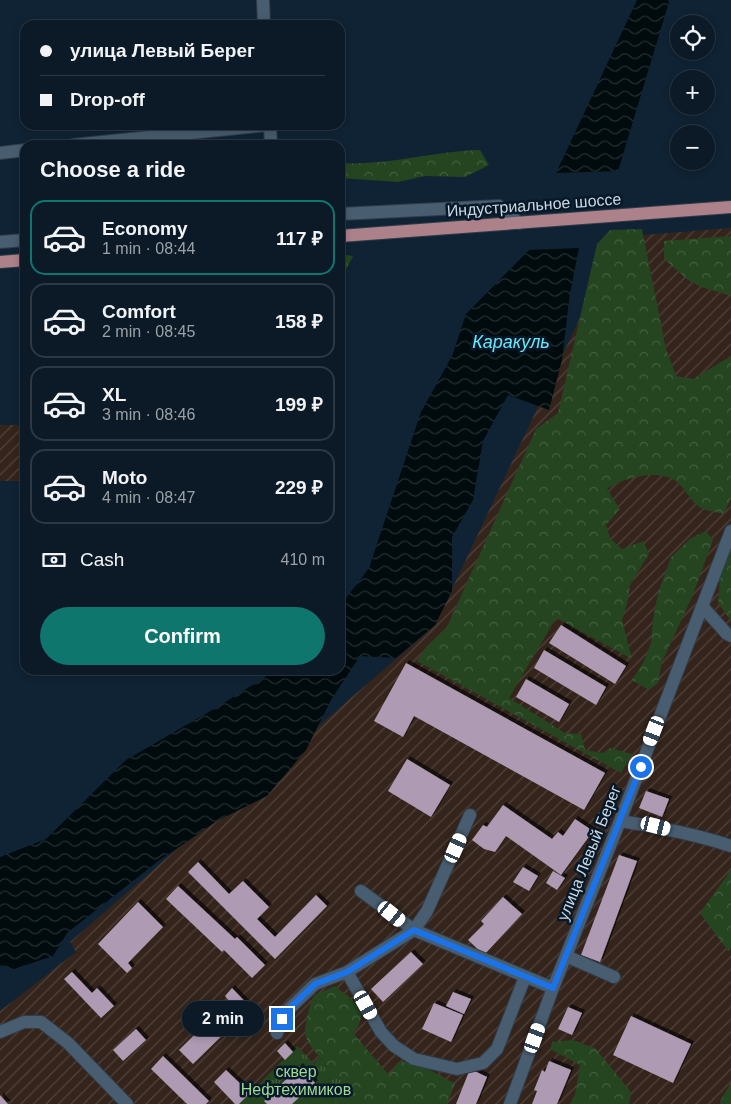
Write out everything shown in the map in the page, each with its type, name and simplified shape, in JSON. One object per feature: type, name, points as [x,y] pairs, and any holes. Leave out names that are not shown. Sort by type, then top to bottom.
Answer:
[{"type":"main road","name":"Индустриальное шоссе","points":[[345,236],[731,208]]},
{"type":"main road","points":[[0,262],[20,260]]},
{"type":"street","points":[[263,0],[264,20]]},
{"type":"street","points":[[122,140],[219,130]]},
{"type":"street","points":[[0,153],[20,151]]},
{"type":"street","points":[[345,214],[499,206],[519,223]]},
{"type":"street","points":[[0,242],[20,240]]},
{"type":"street","name":"улица Левый Берег","points":[[510,1104],[553,988],[620,821],[731,531]]},
{"type":"street","points":[[702,606],[731,636]]},
{"type":"street","points":[[277,1033],[282,1019],[289,1009],[315,984],[347,972],[414,930],[427,910],[470,816]]},
{"type":"street","points":[[620,821],[656,826],[731,846]]},
{"type":"street","points":[[361,891],[414,930],[553,988]]},
{"type":"street","points":[[566,956],[614,977]]},
{"type":"street","points":[[347,972],[381,1032],[394,1046],[414,1059],[457,1070],[484,1063],[497,1049],[525,976]]},
{"type":"street","points":[[0,1032],[24,1022],[40,1022],[68,1043],[127,1104]]},
{"type":"shaded area","points":[[731,228],[731,1104],[0,1104],[0,1011],[76,952],[70,942],[435,625],[618,237]]},
{"type":"shaded area","points":[[0,425],[20,425],[20,481],[0,481]]},
{"type":"green space","points":[[480,150],[489,165],[465,177],[425,176],[398,182],[345,178],[345,163],[375,162]]},
{"type":"green space","points":[[642,229],[666,349],[676,376],[693,379],[731,356],[731,498],[724,514],[707,510],[695,503],[677,482],[670,478],[652,475],[622,481],[607,489],[620,509],[606,525],[610,538],[622,549],[643,541],[649,554],[630,585],[622,620],[632,659],[556,618],[509,698],[565,733],[581,734],[585,750],[603,753],[610,748],[632,754],[621,773],[417,661],[425,648],[447,627],[536,429],[558,413],[597,244],[610,230]]},
{"type":"green space","points":[[731,236],[731,296],[701,287],[688,280],[664,259],[664,241]]},
{"type":"green space","points":[[345,255],[353,256],[345,271]]},
{"type":"green space","points":[[706,531],[713,540],[692,597],[662,662],[658,683],[649,690],[632,680],[643,663],[651,643],[658,593],[671,557],[691,538]]},
{"type":"green space","points":[[731,532],[731,621],[718,603],[722,554]]},
{"type":"green space","points":[[731,870],[731,947],[728,951],[700,913]]},
{"type":"green space","points":[[335,986],[352,999],[362,1015],[358,1027],[353,1033],[389,1075],[398,1062],[412,1063],[435,1073],[455,1084],[447,1104],[366,1104],[333,1071],[309,1044],[305,1027],[314,995]]},
{"type":"green space","points":[[572,1040],[595,1048],[631,1092],[629,1104],[570,1104],[575,1094],[580,1065],[550,1049],[552,1042]]},
{"type":"green space","name":"сквер Нефтехимиков","points":[[297,1046],[314,1064],[319,1057],[366,1104],[239,1104]]},
{"type":"green space","points":[[731,1083],[731,1104],[721,1104],[720,1101]]},
{"type":"water","points":[[637,0],[668,0],[669,2],[618,171],[556,173]]},
{"type":"water","name":"Каракуль","points":[[579,248],[570,293],[562,360],[549,410],[508,395],[483,441],[473,500],[452,537],[452,591],[435,625],[396,658],[360,656],[331,700],[306,750],[267,796],[217,821],[157,862],[67,933],[53,956],[14,969],[0,965],[0,857],[46,839],[126,760],[268,675],[345,675],[345,599],[369,568],[421,412],[452,356],[466,314],[529,250]]},
{"type":"building","points":[[561,625],[626,666],[615,684],[549,643]]},
{"type":"building","points":[[544,650],[606,687],[596,705],[534,668]]},
{"type":"building","points":[[406,663],[605,773],[584,810],[414,716],[403,737],[374,721]]},
{"type":"building","points":[[526,679],[569,704],[559,722],[516,697]]},
{"type":"building","points":[[407,759],[450,785],[431,817],[388,791]]},
{"type":"building","points":[[646,791],[669,799],[662,817],[639,808]]},
{"type":"building","points":[[503,805],[552,839],[558,832],[563,836],[575,819],[593,831],[561,875],[506,836],[495,852],[484,849],[472,840],[483,825],[487,827]]},
{"type":"building","points":[[619,855],[637,861],[600,962],[581,955]]},
{"type":"building","points":[[198,862],[229,894],[243,881],[269,907],[257,919],[275,937],[316,895],[327,906],[275,959],[188,872]]},
{"type":"building","points":[[523,867],[538,876],[529,891],[513,882]]},
{"type":"building","points":[[553,871],[565,878],[557,890],[546,883]]},
{"type":"building","points":[[178,886],[235,939],[237,937],[265,965],[252,978],[224,950],[222,952],[166,899]]},
{"type":"building","points":[[503,897],[522,914],[484,955],[468,940],[484,924],[481,921]]},
{"type":"building","points":[[138,902],[163,927],[128,963],[132,968],[127,973],[98,944]]},
{"type":"building","points":[[411,952],[423,964],[383,1002],[371,989]]},
{"type":"building","points":[[72,972],[92,993],[97,988],[114,1006],[101,1018],[64,979]]},
{"type":"building","points":[[232,988],[254,1011],[246,1019],[241,1017],[193,1064],[179,1050],[229,1001],[225,996]]},
{"type":"building","points":[[453,992],[471,999],[464,1014],[446,1006]]},
{"type":"building","points":[[434,1003],[463,1015],[451,1042],[422,1029]]},
{"type":"building","points":[[568,1007],[582,1013],[572,1035],[558,1029]]},
{"type":"building","points":[[631,1016],[691,1044],[673,1083],[613,1055]]},
{"type":"building","points":[[136,1029],[146,1040],[123,1061],[113,1050]]},
{"type":"building","points":[[285,1043],[293,1052],[285,1060],[277,1051]]},
{"type":"building","points":[[163,1056],[209,1101],[206,1104],[187,1104],[151,1069]]},
{"type":"building","points":[[549,1061],[571,1070],[557,1104],[532,1104],[537,1091],[534,1090],[542,1070],[545,1072]]},
{"type":"building","points":[[300,1066],[315,1083],[292,1104],[267,1104],[264,1101]]},
{"type":"building","points":[[470,1069],[487,1077],[476,1104],[456,1104]]},
{"type":"building","points":[[226,1070],[250,1093],[239,1104],[235,1104],[214,1082]]},
{"type":"building","points":[[0,1095],[8,1104],[0,1104]]},
{"type":"route","points":[[282,1019],[289,1009],[315,984],[347,972],[414,930],[553,988],[641,767]]}]
